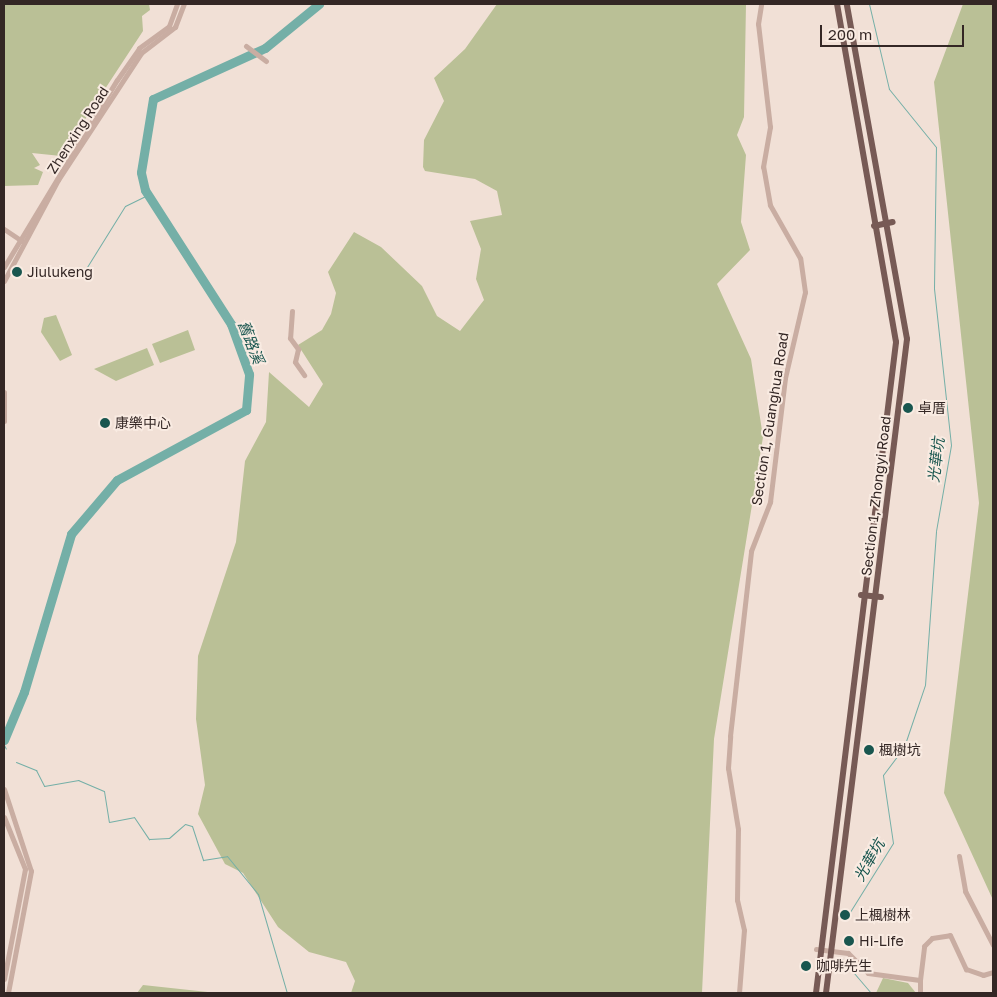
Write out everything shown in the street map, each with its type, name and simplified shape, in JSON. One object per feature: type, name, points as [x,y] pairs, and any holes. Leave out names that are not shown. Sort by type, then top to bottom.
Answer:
[{"type":"main road","name":"Section 1, Zhongyi Road","points":[[816,993],[818,949],[896,342],[837,4]]},
{"type":"main road","name":"Section 1, Zhongyi Road","points":[[826,993],[856,781],[907,339],[890,223],[847,4]]},
{"type":"main road","points":[[875,226],[890,223]]},
{"type":"main road","points":[[863,596],[878,597]]},
{"type":"main road","points":[[840,779],[856,781]]},
{"type":"street","name":"Zhenxing Road","points":[[4,267],[22,241],[127,64],[139,48],[168,26],[177,4]]},
{"type":"street","name":"Zhenxing Road","points":[[4,281],[22,241],[58,180],[141,53],[173,30],[184,4]]},
{"type":"street","name":"Section 1, Guanghua Road","points":[[739,993],[744,930],[738,900],[738,829],[728,768],[730,736],[751,551],[770,502],[785,378],[805,292],[800,258],[770,205],[763,167],[770,127],[758,24],[761,4]]},
{"type":"street","points":[[246,46],[266,61]]},
{"type":"street","points":[[4,229],[22,241]]},
{"type":"street","points":[[292,311],[290,338],[298,349],[295,362],[304,375]]},
{"type":"street","points":[[4,392],[4,419]]},
{"type":"street","points":[[4,789],[31,871],[8,993]]},
{"type":"street","points":[[4,817],[25,869],[4,979]]},
{"type":"street","points":[[959,856],[965,891],[993,945]]},
{"type":"street","points":[[920,993],[924,946],[939,936],[950,935],[966,968],[984,975],[993,972]]},
{"type":"street","points":[[818,949],[848,953],[868,973],[920,980]]},
{"type":"green space","points":[[4,4],[149,4],[150,10],[142,16],[143,31],[61,156],[32,153],[40,165],[34,168],[43,172],[38,185],[4,186]]},
{"type":"green space","points":[[497,4],[746,4],[744,117],[737,135],[746,155],[741,222],[750,250],[717,284],[751,359],[763,437],[714,739],[702,993],[351,993],[355,981],[346,962],[309,952],[278,927],[243,873],[225,864],[198,814],[205,785],[196,719],[198,656],[236,542],[245,461],[266,422],[269,372],[309,407],[323,384],[298,345],[322,330],[331,314],[336,293],[328,272],[354,232],[381,247],[422,286],[437,316],[460,331],[484,300],[476,279],[481,249],[470,221],[502,215],[497,191],[475,179],[425,171],[423,167],[424,140],[444,101],[434,78],[465,49]]},
{"type":"green space","points":[[963,4],[993,4],[993,900],[944,793],[979,503],[934,82]]},
{"type":"green space","points":[[56,315],[72,355],[60,361],[41,332],[44,318]]},
{"type":"green space","points":[[188,330],[195,350],[160,363],[152,344]]},
{"type":"green space","points":[[147,348],[154,365],[116,381],[94,369]]},
{"type":"green space","points":[[883,978],[908,983],[916,993],[876,993]]},
{"type":"green space","points":[[143,985],[217,993],[137,993]]},
{"type":"waterway","name":"舊路溪","points":[[4,740],[24,692],[71,534],[117,480],[246,410],[249,374],[231,324],[145,190],[141,172],[153,99],[265,48],[319,4]]},
{"type":"waterway","name":"光華坑","points":[[848,915],[893,843],[883,775],[904,747],[925,685],[936,531],[951,445],[934,288],[936,147],[889,89],[869,4]]},
{"type":"waterway","points":[[63,276],[82,275],[125,206],[148,195]]},
{"type":"waterway","points":[[4,745],[6,749]]},
{"type":"waterway","points":[[16,762],[36,770],[44,786],[78,780],[104,791],[109,822],[134,817],[149,839],[169,838],[185,824],[192,826],[203,860],[227,856],[258,894],[287,993]]},
{"type":"waterway","name":"光華坑","points":[[842,959],[871,993]]},
{"type":"place","name":"Jiulukeng","points":[[17,272]]},
{"type":"place","name":"卓厝","points":[[908,408]]},
{"type":"place","name":"康樂中心","points":[[105,423]]},
{"type":"place","name":"楓樹坑","points":[[869,750]]},
{"type":"place","name":"上楓樹林","points":[[845,915]]},
{"type":"place","name":"Hi-Life","points":[[849,941]]},
{"type":"place","name":"咖啡先生","points":[[806,966]]}]
